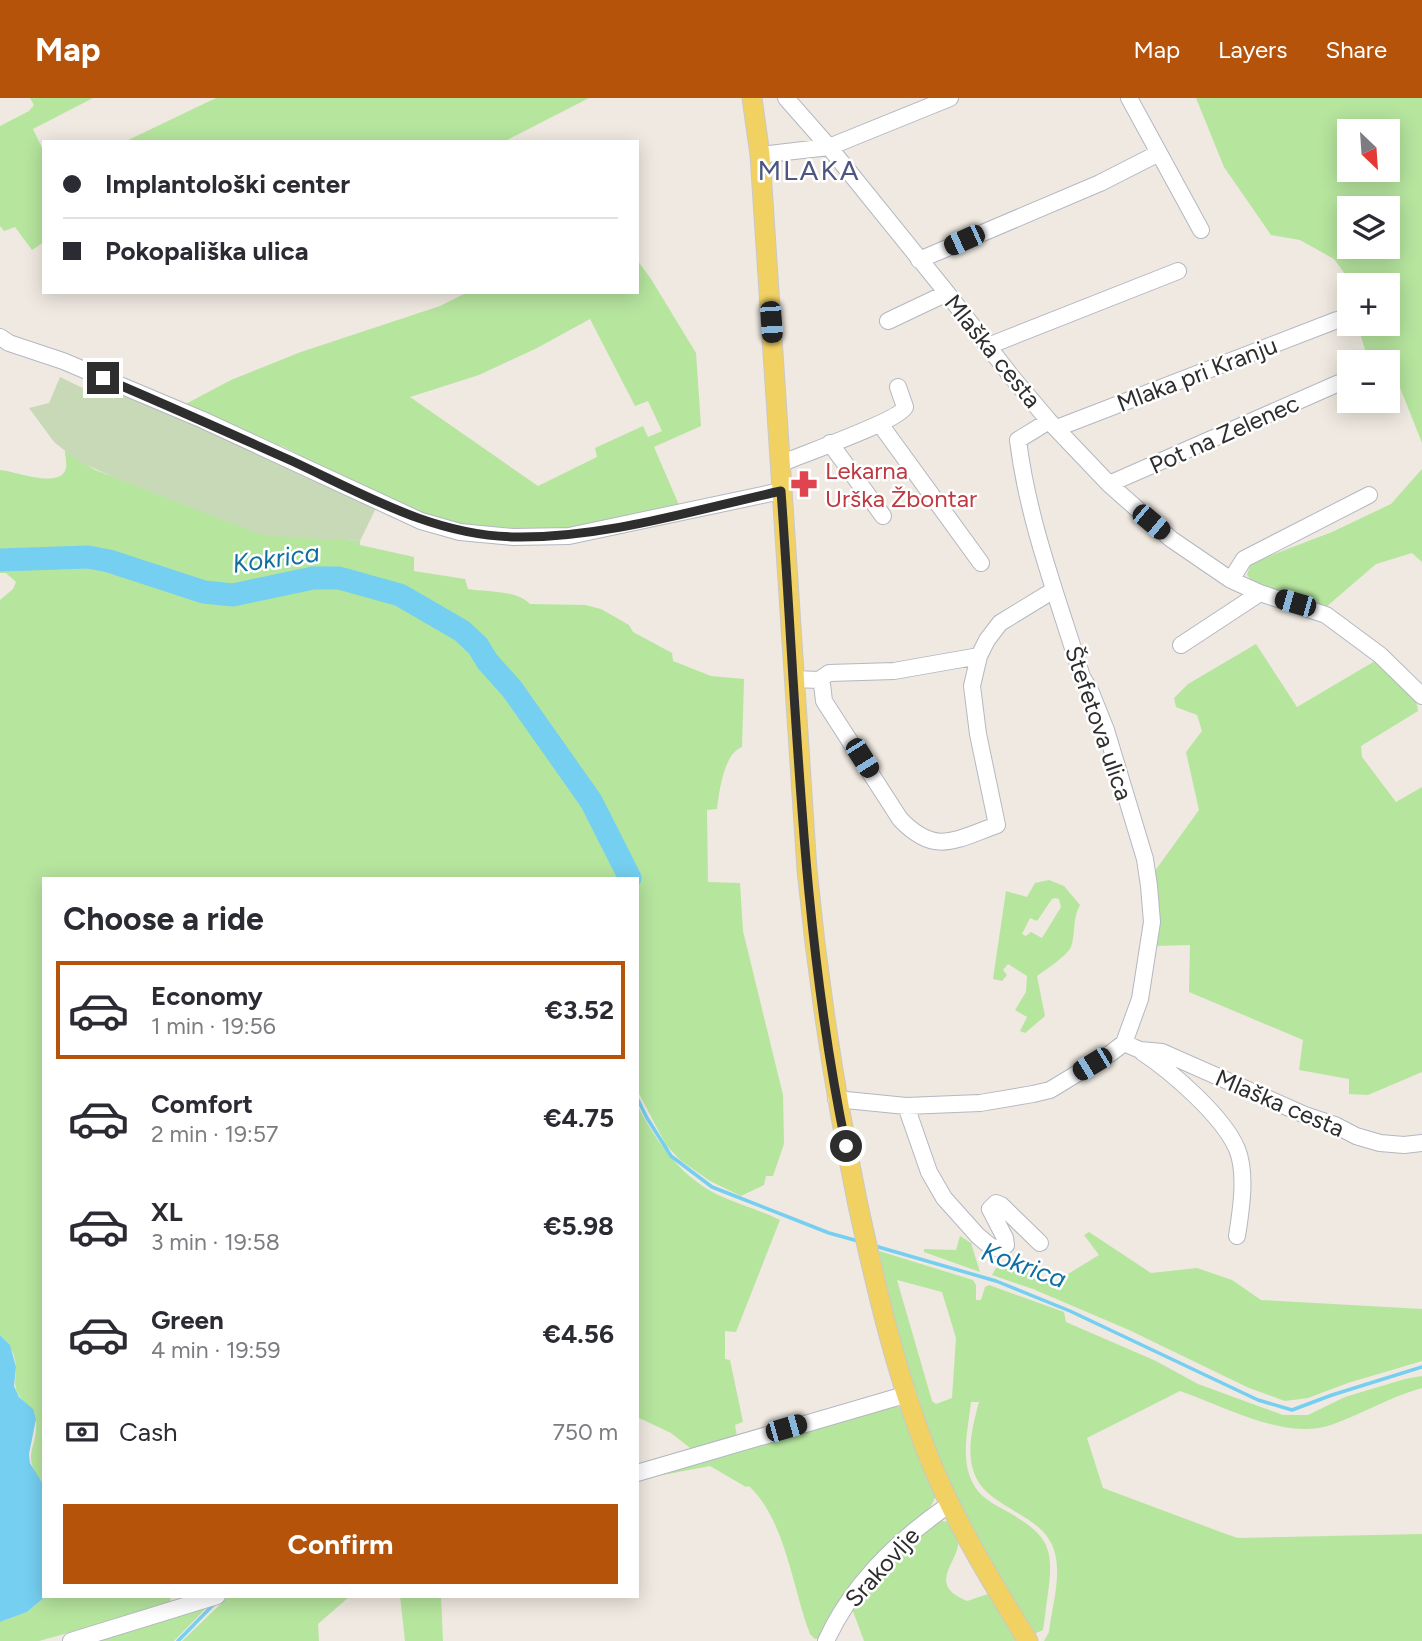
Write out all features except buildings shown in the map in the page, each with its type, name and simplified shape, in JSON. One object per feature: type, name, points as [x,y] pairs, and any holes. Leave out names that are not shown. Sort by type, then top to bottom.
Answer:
[{"type":"main road","points":[[752,98],[760,155],[811,918],[836,1099],[870,1259],[923,1443],[950,1504],[992,1583],[1028,1641]]},
{"type":"street","name":"Mlaška cesta","points":[[786,98],[829,147],[1053,424],[1109,484],[1171,539],[1231,580],[1326,615],[1380,655],[1422,696]]},
{"type":"street","points":[[760,155],[829,147],[950,98]]},
{"type":"street","points":[[1129,98],[1201,230]]},
{"type":"street","points":[[919,260],[1100,183],[1159,153]]},
{"type":"street","points":[[989,346],[1178,271]]},
{"type":"street","points":[[888,321],[947,293]]},
{"type":"street","name":"Mlaka pri Kranju","points":[[1053,424],[1337,320]]},
{"type":"street","points":[[0,337],[9,343],[73,365],[203,420],[421,521],[460,532],[513,537],[569,536],[781,491]]},
{"type":"street","name":"Pot na Zelenec","points":[[1109,484],[1337,384]]},
{"type":"street","points":[[780,464],[903,413],[905,407],[898,387]]},
{"type":"street","points":[[880,424],[981,563]]},
{"type":"street","name":"Štefetova ulica","points":[[1053,424],[1018,440],[1029,506],[1082,677],[1106,730],[1147,873],[1152,922],[1140,999],[1124,1043]]},
{"type":"street","points":[[830,443],[883,516]]},
{"type":"street","points":[[1231,580],[1244,559],[1370,495]]},
{"type":"street","points":[[819,680],[824,702],[900,819],[914,833],[929,842],[952,841],[997,825],[978,734],[972,686],[979,656],[1000,623],[1054,590]]},
{"type":"street","points":[[1181,645],[1261,593]]},
{"type":"street","points":[[794,679],[819,680],[829,673],[894,671],[979,656]]},
{"type":"street","points":[[836,1099],[906,1107],[980,1102],[1050,1090],[1124,1043]]},
{"type":"street","name":"Mlaška cesta","points":[[1124,1043],[1158,1062],[1194,1095],[1222,1125],[1237,1149],[1242,1200],[1237,1236]]},
{"type":"street","name":"Mlaška cesta","points":[[1140,1050],[1162,1052],[1356,1136],[1380,1143],[1422,1144]]},
{"type":"street","points":[[906,1107],[929,1172],[944,1198],[978,1236],[999,1250],[1006,1245],[990,1209],[996,1203],[1040,1243]]},
{"type":"street","points":[[639,1472],[908,1394]]},
{"type":"street","name":"Srakovlje","points":[[826,1641],[845,1605],[886,1556],[919,1525],[950,1504]]},
{"type":"street","points":[[71,1641],[210,1598]]},
{"type":"green space","points":[[30,98],[93,98],[33,129],[42,148],[42,243],[32,250],[15,227],[4,231],[0,226],[0,126],[29,111],[34,105]]},
{"type":"green space","points":[[216,98],[589,98],[507,140],[128,140]]},
{"type":"green space","points":[[1196,98],[1422,98],[1422,443],[1400,388],[1400,350],[1365,350],[1361,336],[1400,336],[1400,273],[1344,273],[1334,259],[1300,240],[1271,235],[1224,167]]},
{"type":"green space","points":[[639,263],[696,353],[701,426],[654,447],[679,505],[583,528],[546,530],[474,526],[440,521],[367,490],[282,446],[267,444],[182,406],[231,380],[301,352],[440,306],[464,294],[639,294]],"holes":[[[590,319],[635,406],[648,401],[662,431],[648,437],[643,426],[595,448],[597,457],[538,486],[410,397],[479,375]]]},
{"type":"green space","points":[[60,377],[97,395],[103,381],[377,506],[360,541],[271,536],[259,534],[115,478],[78,461],[54,442],[29,408],[49,403]]},
{"type":"green space","points":[[65,451],[95,470],[141,487],[318,538],[360,541],[360,545],[414,557],[414,571],[465,579],[468,589],[509,594],[530,604],[585,605],[601,609],[629,625],[633,632],[672,653],[673,661],[711,676],[744,679],[742,747],[727,765],[717,809],[707,810],[708,882],[740,883],[743,931],[783,1095],[784,1144],[773,1176],[766,1176],[764,1185],[741,1196],[710,1181],[680,1160],[666,1145],[639,1094],[639,877],[42,877],[42,1483],[31,1459],[36,1431],[35,1415],[18,1394],[13,1354],[0,1335],[0,600],[13,589],[16,582],[6,573],[0,573],[0,563],[94,563],[112,566],[149,582],[156,579],[231,600],[314,581],[333,583],[363,594],[389,597],[410,604],[463,635],[511,692],[519,706],[524,707],[525,702],[516,684],[487,656],[471,634],[399,587],[376,578],[318,572],[275,586],[205,591],[89,554],[0,555],[0,470],[47,479],[56,478],[66,468]]},
{"type":"green space","points":[[1422,469],[1422,562],[1412,553],[1376,564],[1326,607],[1258,588],[1247,575],[1251,563],[1332,532],[1391,504]]},
{"type":"green space","points":[[1256,644],[1297,707],[1375,661],[1408,689],[1418,711],[1361,746],[1362,757],[1396,802],[1422,787],[1422,1072],[1368,1095],[1349,1094],[1349,1079],[1299,1070],[1303,1040],[1189,992],[1190,945],[1154,946],[1152,875],[1199,810],[1186,752],[1202,731],[1197,715],[1176,707],[1174,698],[1188,684]]},
{"type":"green space","points":[[1049,880],[1064,886],[1080,905],[1071,947],[1037,976],[1045,1016],[1025,1033],[1020,1031],[1027,1017],[1015,1010],[1026,992],[1027,976],[1008,964],[1003,970],[1007,975],[1002,981],[993,979],[1006,891],[1027,897],[1035,883]],"holes":[[[1052,899],[1059,899],[1061,907],[1042,938],[1031,932],[1026,936],[1022,934],[1030,918],[1037,921]]]},
{"type":"green space","points":[[639,1108],[663,1147],[696,1181],[725,1198],[780,1220],[736,1332],[725,1331],[725,1359],[730,1360],[743,1422],[735,1425],[737,1437],[694,1451],[671,1433],[639,1418]]},
{"type":"green space","points":[[1089,1232],[1151,1273],[1197,1268],[1232,1280],[1261,1300],[1422,1309],[1422,1361],[1308,1398],[1285,1401],[1249,1388],[1129,1330],[1033,1289],[992,1275],[996,1268],[1012,1267],[1055,1282],[1099,1255],[1084,1235]]},
{"type":"green space","points":[[960,1236],[971,1243],[980,1272],[924,1252],[924,1249],[956,1250]]},
{"type":"green space","points":[[879,1251],[973,1280],[976,1285],[976,1300],[981,1300],[985,1287],[989,1285],[1064,1312],[1066,1322],[1156,1361],[1198,1384],[1283,1415],[1308,1415],[1345,1397],[1422,1376],[1422,1388],[1343,1421],[1313,1429],[1295,1429],[1255,1420],[1180,1391],[1087,1438],[1103,1488],[1238,1538],[1422,1534],[1422,1641],[1044,1641],[1049,1632],[1056,1589],[1057,1567],[1053,1547],[1037,1526],[988,1493],[974,1473],[970,1450],[979,1402],[971,1402],[966,1456],[967,1467],[975,1487],[986,1499],[1033,1529],[1041,1537],[1049,1554],[1050,1578],[1043,1630],[1034,1634],[983,1549],[939,1461],[912,1384]],"holes":[[[897,1280],[942,1292],[956,1338],[952,1398],[936,1404],[932,1401]]]},
{"type":"green space","points":[[889,1405],[904,1411],[935,1491],[935,1498],[931,1506],[901,1533],[821,1638],[815,1639],[810,1634],[780,1536],[762,1500],[749,1486],[746,1487],[710,1466],[647,1478]]},
{"type":"green space","points":[[936,1520],[949,1522],[958,1537],[958,1546],[946,1579],[948,1587],[967,1601],[988,1594],[1022,1641],[864,1641],[851,1606],[890,1559]]},
{"type":"green space","points":[[44,1598],[170,1598],[171,1604],[39,1641],[0,1641],[0,1622],[27,1612]]},
{"type":"green space","points":[[227,1598],[348,1598],[318,1624],[319,1641],[182,1641]]},
{"type":"green space","points":[[400,1598],[441,1598],[443,1641],[405,1641]]},
{"type":"green space","points":[[211,1603],[174,1641],[85,1641]]},
{"type":"water","points":[[0,1335],[10,1345],[16,1367],[14,1386],[19,1397],[33,1409],[36,1419],[29,1454],[30,1463],[42,1483],[44,1598],[27,1612],[0,1622]]},
{"type":"waterway","name":"Kokrica","points":[[0,560],[88,557],[109,561],[204,592],[233,595],[313,578],[339,578],[400,595],[462,631],[478,646],[487,661],[512,689],[591,801],[629,877]]},
{"type":"waterway","name":"Kokrica","points":[[639,1102],[671,1156],[712,1187],[829,1233],[858,1241]]},
{"type":"waterway","name":"Kokrica","points":[[875,1246],[996,1281],[1070,1311],[1258,1400],[1292,1410],[1422,1367]]},
{"type":"waterway","points":[[178,1641],[215,1603]]},
{"type":"place","name":"Lekarna Urška Žbontar","points":[[804,484]]},
{"type":"district","name":"MLAKA","points":[[809,170]]},
{"type":"route","points":[[103,378],[203,420],[421,521],[460,532],[513,537],[569,536],[781,491],[815,955],[828,1051],[846,1146]]}]
